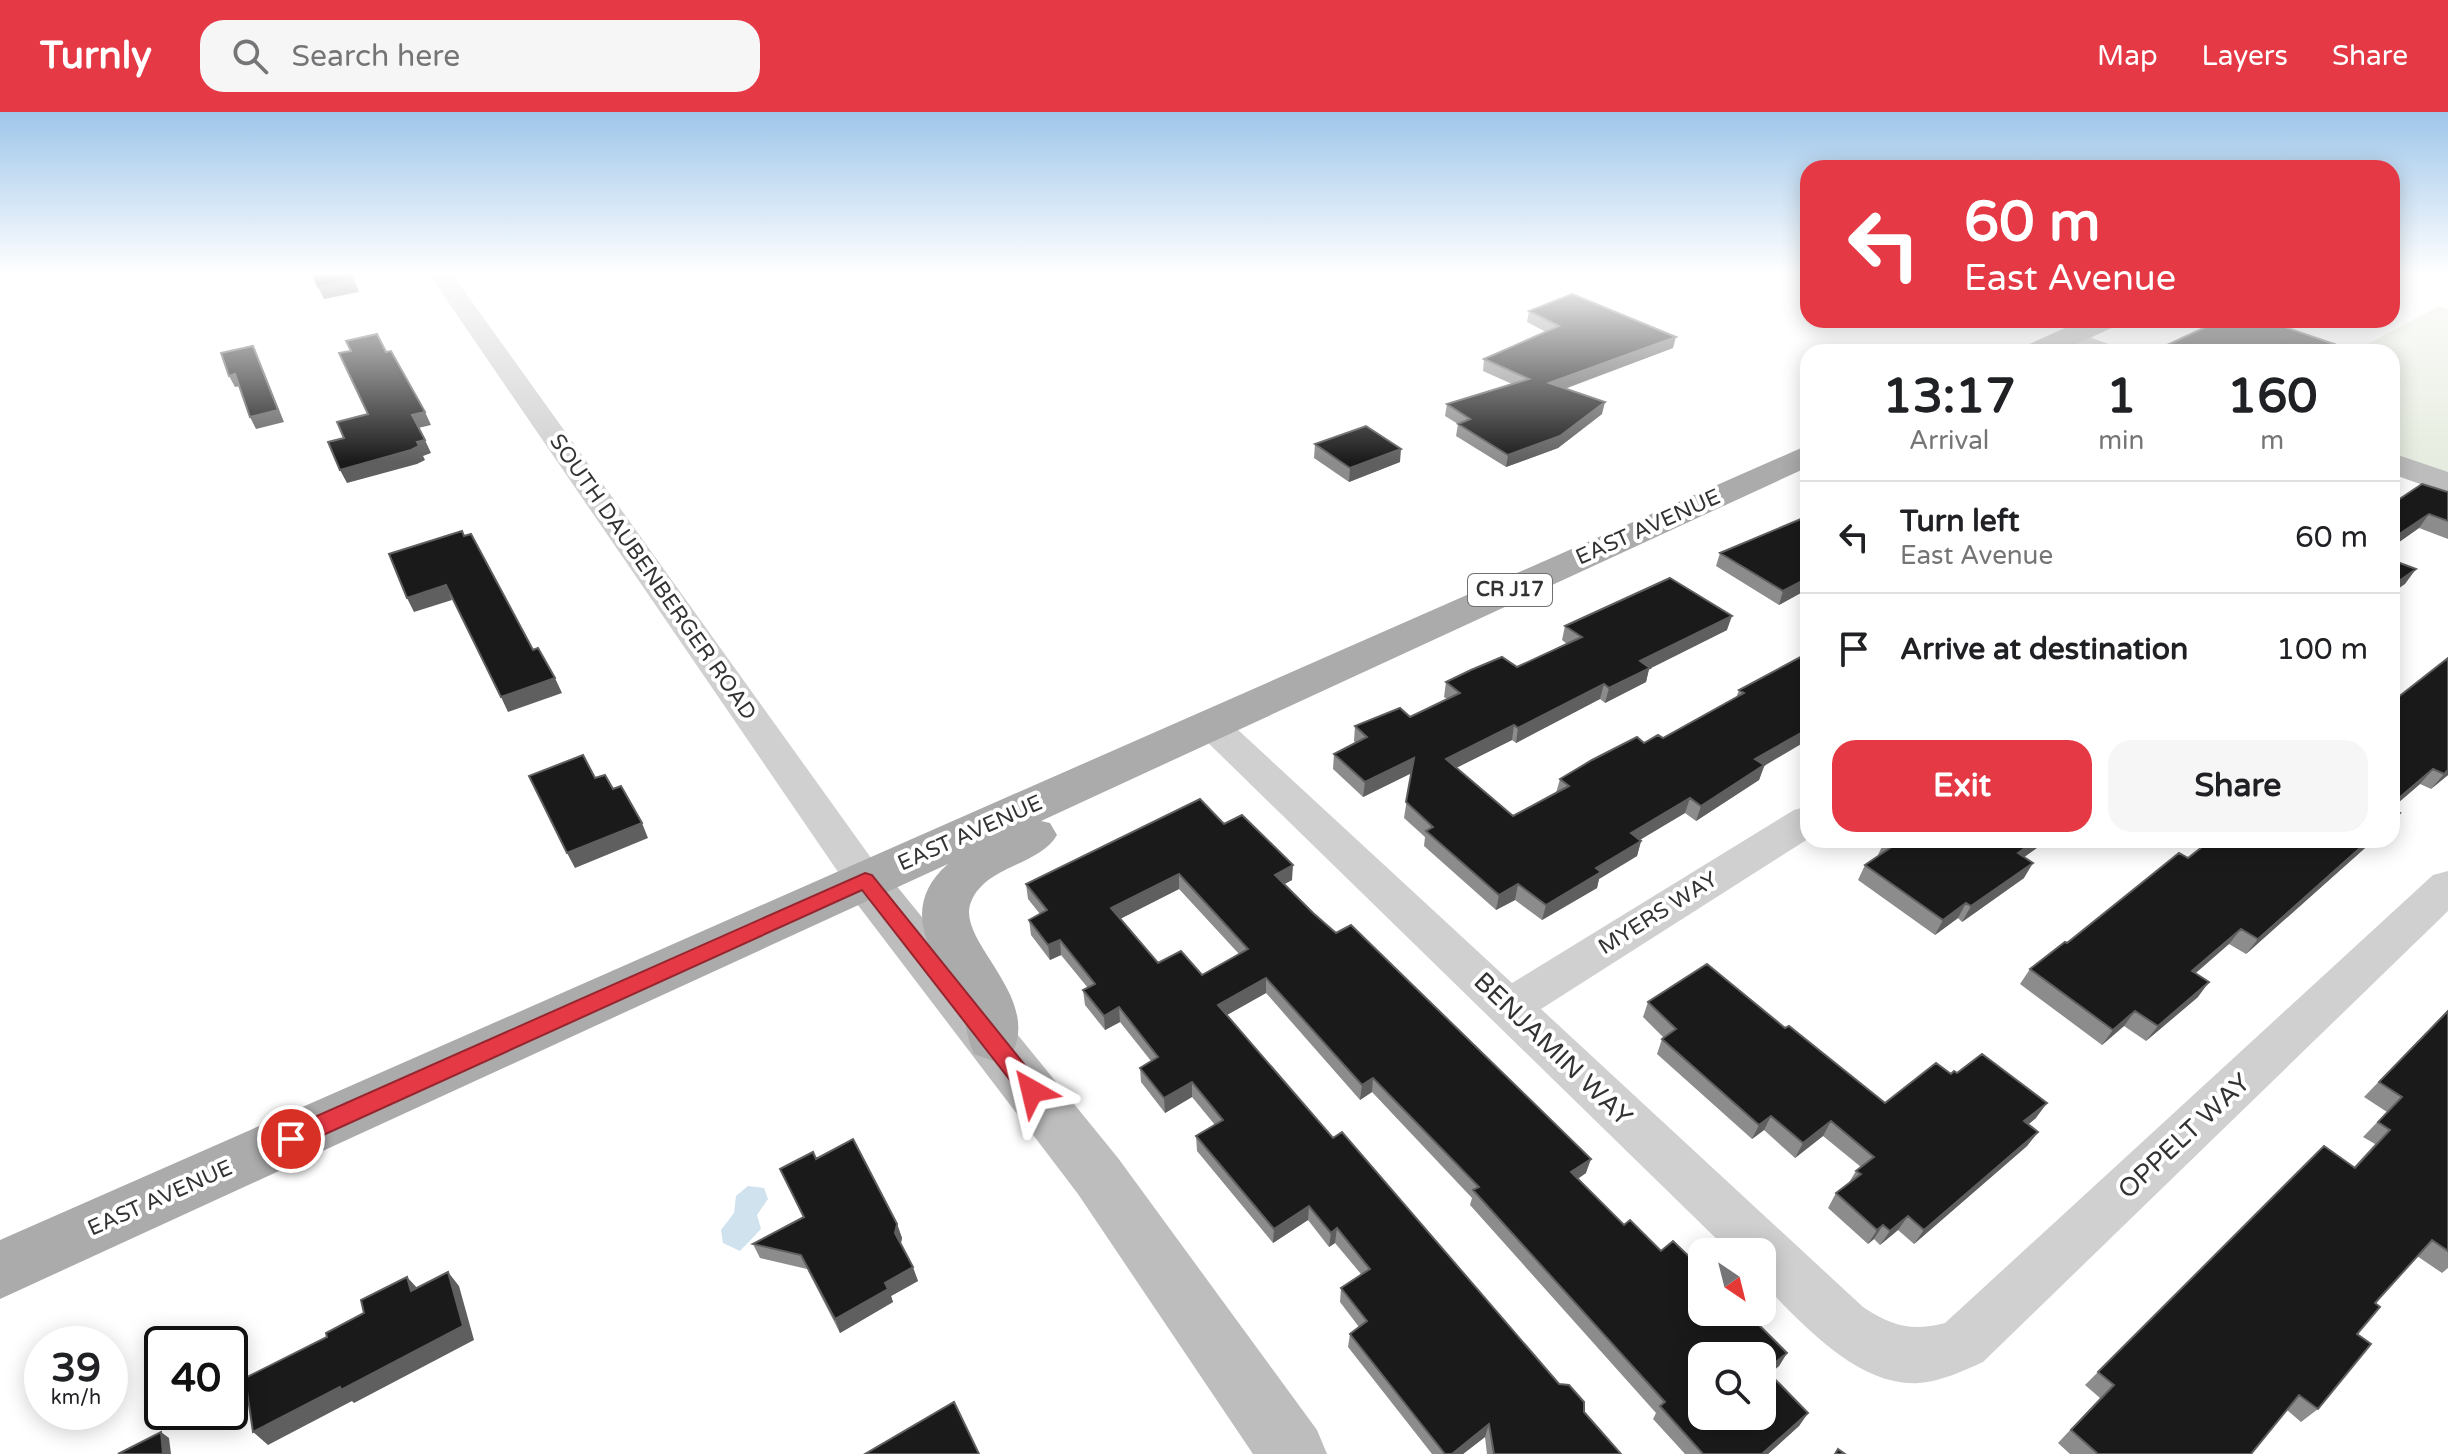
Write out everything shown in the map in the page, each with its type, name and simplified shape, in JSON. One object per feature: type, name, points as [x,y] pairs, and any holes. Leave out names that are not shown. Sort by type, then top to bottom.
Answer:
[{"type":"main road","points":[[2053,344],[2070,337]]},
{"type":"main road","name":"EAST AVENUE","points":[[0,1270],[1800,459]]},
{"type":"main road","points":[[993,1039],[981,985],[945,926],[944,914],[953,890],[969,871],[993,854],[1113,797],[1162,747]]},
{"type":"street","name":"SOUTH DAUBENBERGER ROAD","points":[[484,337],[865,880]]},
{"type":"street","points":[[2067,338],[2083,344]]},
{"type":"street","points":[[2400,466],[2448,484]]},
{"type":"street","name":"BENJAMIN WAY","points":[[1211,725],[1844,1326],[1870,1345],[1906,1358]]},
{"type":"street","name":"MYERS WAY","points":[[1509,1007],[1800,825]]},
{"type":"street","points":[[865,880],[1098,1176],[1293,1454]]},
{"type":"street","name":"OPPELT WAY","points":[[1906,1358],[1937,1356],[1964,1343],[2448,886]]},
{"type":"shaded area","points":[[2382,337],[2448,337],[2448,478],[2400,459],[2400,344],[2368,344]]},
{"type":"water","points":[[748,1186],[764,1188],[768,1199],[757,1215],[761,1229],[740,1251],[723,1243],[721,1230],[734,1213],[736,1196]]},
{"type":"building","points":[[378,337],[386,352],[391,351],[425,412],[412,415],[425,440],[417,442],[419,446],[411,450],[340,470],[328,442],[344,438],[337,422],[368,414],[339,353],[351,351],[346,341]]},
{"type":"building","points":[[1535,337],[1676,337],[1549,383],[1605,402],[1560,436],[1508,455],[1458,424],[1470,419],[1447,404],[1529,379],[1484,359]]},
{"type":"building","points":[[2185,337],[2312,337],[2334,344],[2169,344]]},
{"type":"building","points":[[253,346],[278,410],[250,417],[235,374],[229,376],[221,353]]},
{"type":"building","points":[[1366,426],[1401,449],[1350,468],[1315,444]]},
{"type":"building","points":[[2422,484],[2448,492],[2448,521],[2429,514],[2400,534],[2400,499]]},
{"type":"building","points":[[1800,519],[1800,582],[1783,591],[1720,553]]},
{"type":"building","points":[[462,531],[464,536],[471,534],[533,650],[538,648],[555,678],[501,697],[446,585],[407,598],[389,554]]},
{"type":"building","points":[[2400,563],[2416,569],[2400,580]]},
{"type":"building","points":[[1670,578],[1732,616],[1640,661],[1650,668],[1609,688],[1604,684],[1518,728],[1514,725],[1446,759],[1513,816],[1569,786],[1560,779],[1592,760],[1637,737],[1644,743],[1658,735],[1663,738],[1744,693],[1739,690],[1800,657],[1800,734],[1755,759],[1764,765],[1701,806],[1690,798],[1631,833],[1641,841],[1596,868],[1601,872],[1546,905],[1518,884],[1499,895],[1426,831],[1433,827],[1406,802],[1414,758],[1365,782],[1334,754],[1367,737],[1355,726],[1400,708],[1410,717],[1460,693],[1446,682],[1471,670],[1502,657],[1517,667],[1582,637],[1565,626]]},
{"type":"building","points":[[2448,658],[2448,770],[2444,774],[2433,769],[2400,797],[2400,696]]},
{"type":"building","points":[[583,755],[595,778],[605,775],[613,789],[621,786],[642,823],[567,853],[529,776]]},
{"type":"building","points":[[1200,799],[1224,824],[1242,815],[1293,865],[1275,875],[1313,913],[1336,933],[1351,925],[1591,1159],[1571,1172],[1624,1225],[1630,1220],[1661,1251],[1673,1241],[1688,1255],[1688,1326],[1760,1326],[1776,1342],[1688,1342],[1688,1430],[1776,1430],[1776,1380],[1808,1413],[1762,1454],[1703,1454],[1660,1406],[1665,1402],[1473,1190],[1479,1187],[1373,1078],[1362,1085],[1266,978],[1218,1005],[1333,1138],[1342,1132],[1559,1384],[1569,1385],[1584,1402],[1584,1412],[1621,1454],[1494,1454],[1489,1424],[1452,1454],[1445,1454],[1350,1334],[1367,1321],[1341,1288],[1370,1269],[1337,1228],[1331,1233],[1309,1206],[1274,1229],[1196,1136],[1223,1120],[1192,1082],[1164,1098],[1140,1068],[1158,1057],[1119,1007],[1104,1016],[1083,990],[1095,984],[1060,940],[1048,945],[1029,920],[1047,910],[1026,884]],"holes":[[[1179,874],[1248,949],[1202,975],[1181,951],[1158,963],[1111,908]]]},
{"type":"building","points":[[1890,848],[2025,848],[2018,853],[2033,863],[1971,906],[1966,903],[1943,920],[1865,865]]},
{"type":"building","points":[[2201,848],[2360,848],[2258,939],[2241,929],[2192,971],[2209,982],[2158,1026],[2135,1011],[2113,1030],[2030,969],[2179,853],[2188,858]]},
{"type":"building","points":[[1707,964],[1785,1028],[1789,1026],[1885,1103],[1936,1063],[1951,1074],[1954,1071],[1957,1073],[1982,1054],[2047,1103],[2024,1121],[2038,1132],[1924,1230],[1908,1216],[1890,1231],[1883,1225],[1877,1230],[1836,1193],[1861,1174],[1856,1171],[1874,1157],[1831,1121],[1803,1143],[1771,1116],[1759,1125],[1662,1039],[1676,1029],[1648,1002]]},
{"type":"building","points":[[2448,1011],[2448,1251],[2432,1240],[2375,1303],[2380,1307],[2357,1334],[2371,1344],[2318,1409],[2299,1395],[2251,1454],[2098,1454],[2071,1430],[2114,1385],[2098,1372],[2324,1146],[2355,1168],[2390,1130],[2378,1122],[2402,1097],[2379,1082]]},
{"type":"building","points":[[853,1139],[897,1224],[895,1233],[913,1267],[885,1283],[888,1289],[835,1319],[801,1255],[753,1244],[804,1217],[780,1169],[813,1152],[816,1159]]},
{"type":"building","points":[[448,1272],[463,1326],[253,1432],[248,1376],[327,1337],[326,1333],[364,1313],[361,1300],[407,1277],[411,1291]]},
{"type":"building","points":[[1776,1342],[1787,1353],[1776,1362]]},
{"type":"building","points":[[954,1402],[979,1454],[865,1454]]},
{"type":"building","points":[[161,1432],[163,1454],[118,1454]]},
{"type":"route","points":[[291,1139],[865,880],[1032,1091]]}]
